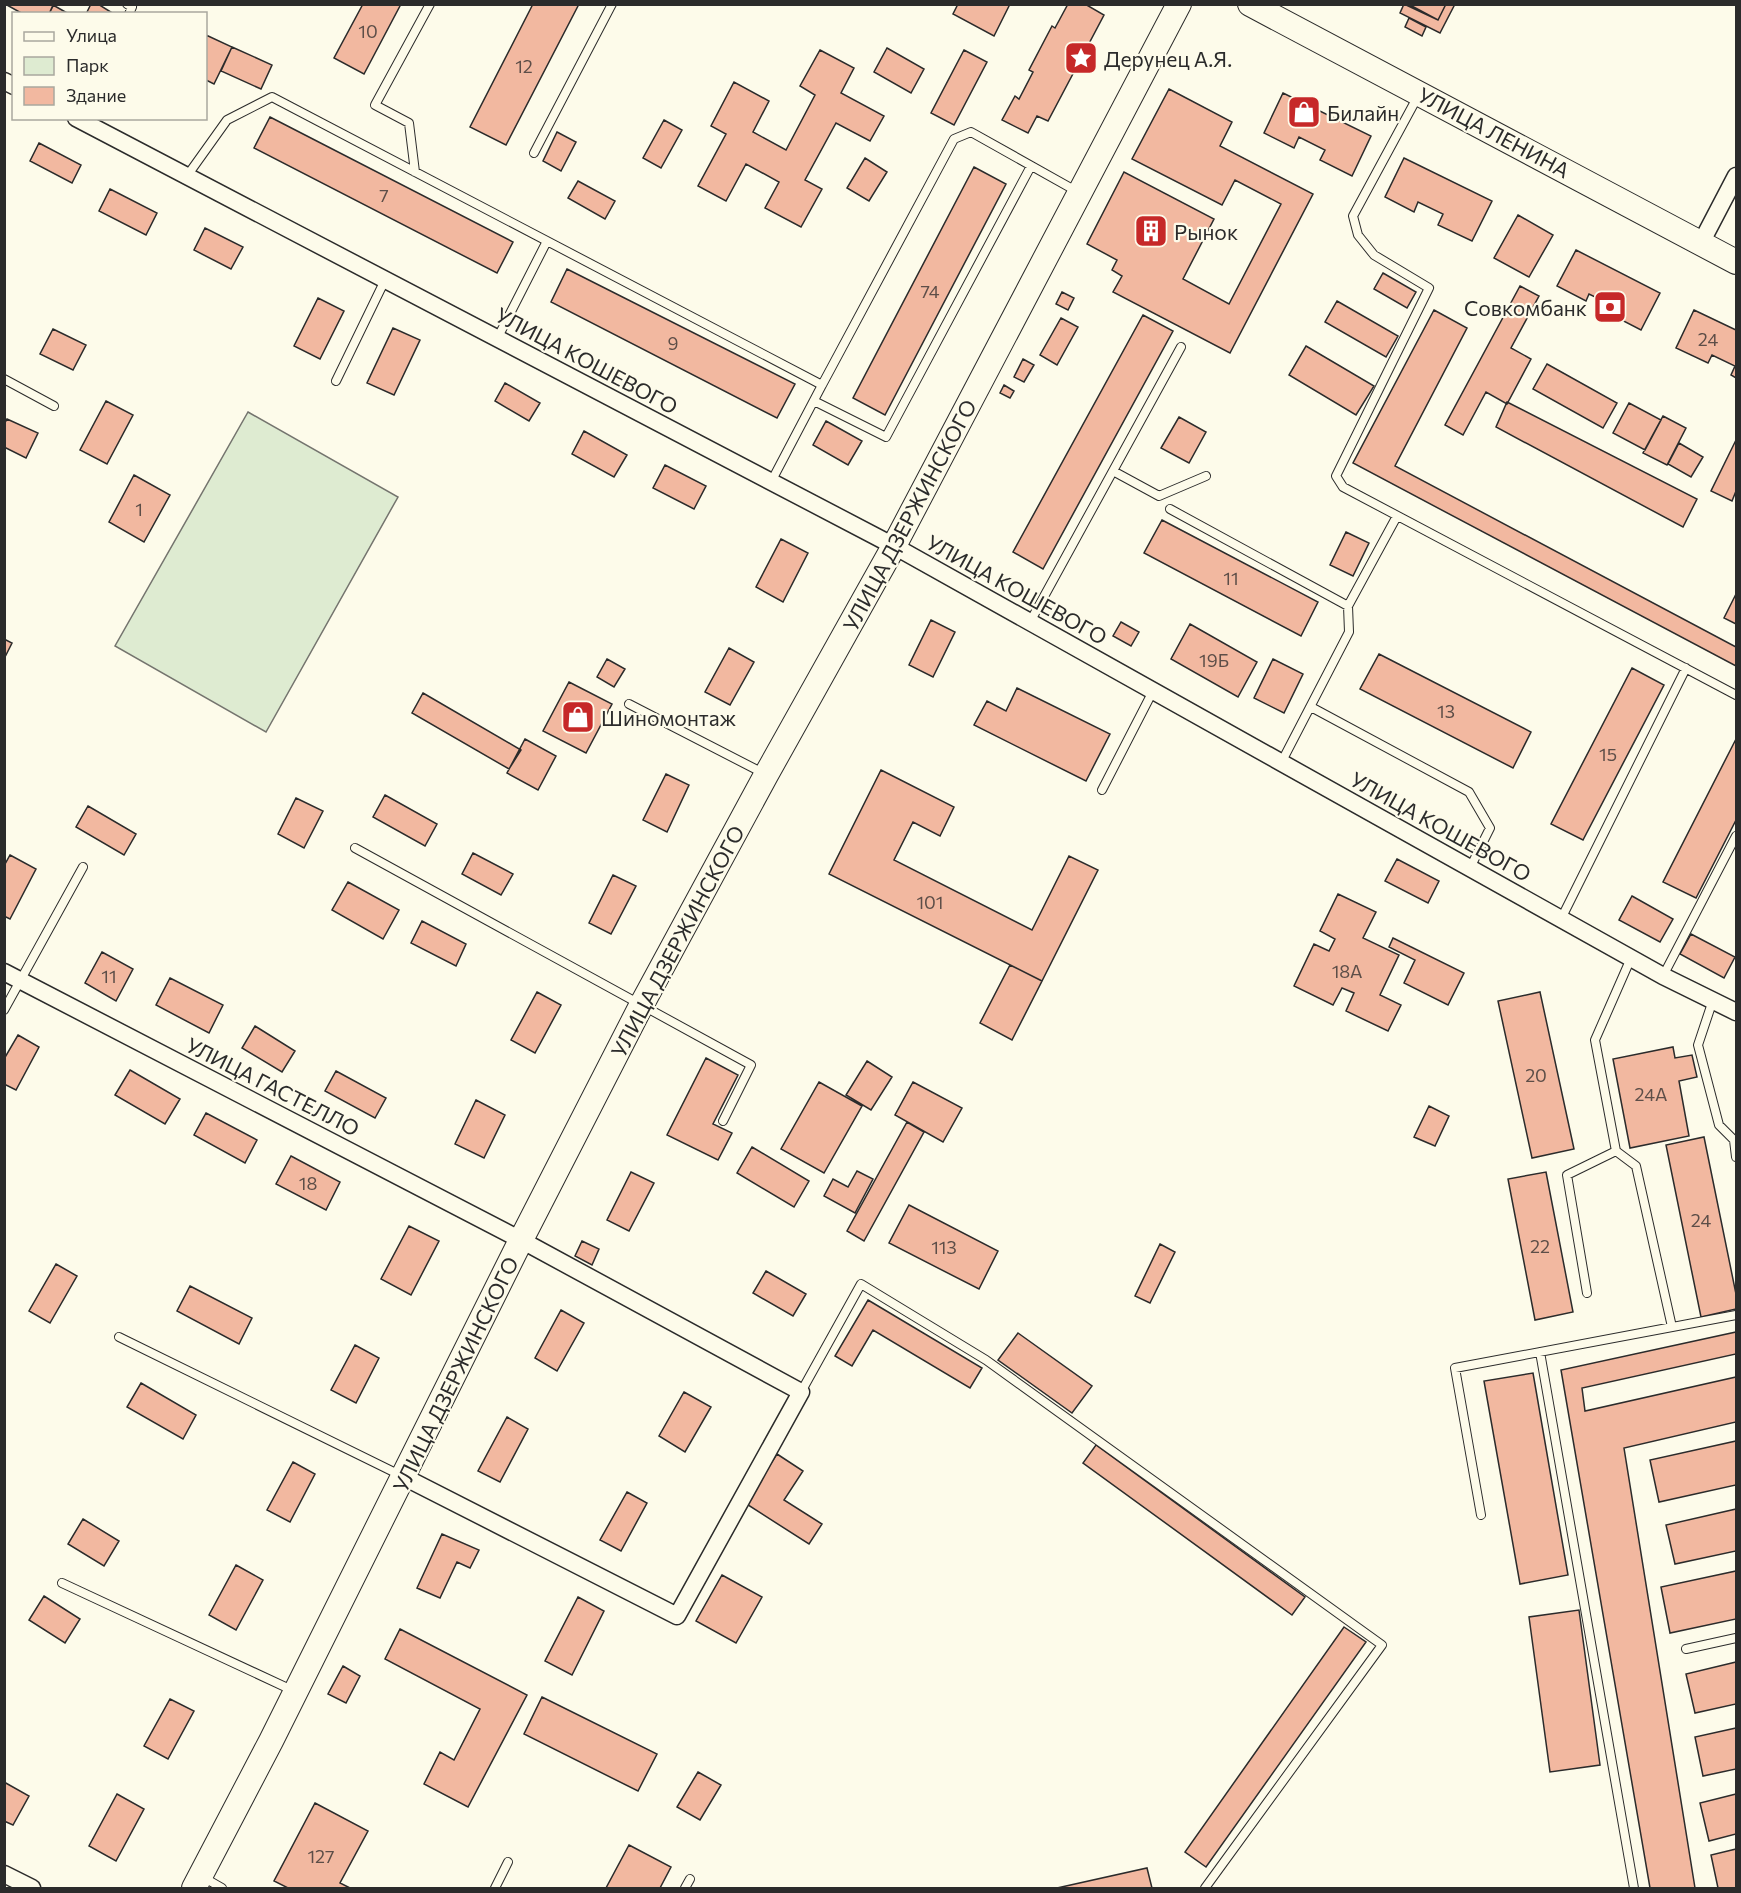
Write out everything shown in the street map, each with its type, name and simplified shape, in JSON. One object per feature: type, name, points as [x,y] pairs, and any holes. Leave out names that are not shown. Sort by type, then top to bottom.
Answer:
[{"type":"street","name":"УЛИЦА ДЗЕРЖИНСКОГО","points":[[197,1882],[642,1004],[894,546],[1179,4]]},
{"type":"street","name":"УЛИЦА ЛЕНИНА","points":[[1250,4],[1737,262]]},
{"type":"street","name":"УЛИЦА КОШЕВОГО","points":[[80,120],[894,546],[1663,976],[1737,1012]]},
{"type":"street","points":[[1701,243],[1737,176]]},
{"type":"street","name":"УЛИЦА ГАСТЕЛЛО","points":[[4,972],[521,1240],[801,1392]]},
{"type":"street","points":[[404,1477],[677,1616],[801,1392]]},
{"type":"street","points":[[4,1874],[32,1888]]},
{"type":"lane","points":[[415,172],[409,123],[375,105],[430,4]]},
{"type":"lane","points":[[534,153],[612,4]]},
{"type":"lane","points":[[1420,93],[1353,216],[1358,235],[1374,255],[1429,288],[1336,476],[1343,487],[1737,695]]},
{"type":"lane","points":[[187,176],[227,120],[272,98],[822,385]]},
{"type":"lane","points":[[771,482],[954,139],[971,132],[1080,193]]},
{"type":"lane","points":[[814,401],[886,437],[1031,166]]},
{"type":"lane","points":[[497,339],[547,241]]},
{"type":"lane","points":[[336,381],[385,280]]},
{"type":"lane","points":[[1030,622],[1181,347]]},
{"type":"lane","points":[[4,379],[54,405]]},
{"type":"lane","points":[[1113,471],[1159,496],[1206,476]]},
{"type":"lane","points":[[1170,509],[1348,606]]},
{"type":"lane","points":[[1281,763],[1349,632],[1348,606],[1397,516]]},
{"type":"lane","points":[[1561,919],[1686,668]]},
{"type":"lane","points":[[1102,790],[1153,691]]},
{"type":"lane","points":[[629,704],[766,775]]},
{"type":"lane","points":[[1311,707],[1469,792],[1490,828],[1470,868]]},
{"type":"lane","points":[[1663,976],[1737,836]]},
{"type":"lane","points":[[355,848],[751,1065],[723,1121]]},
{"type":"lane","points":[[4,1010],[82,867]]},
{"type":"lane","points":[[1631,958],[1595,1040],[1617,1151],[1636,1166],[1672,1327]]},
{"type":"lane","points":[[1713,1000],[1698,1045],[1719,1125],[1734,1140],[1737,1157]]},
{"type":"lane","points":[[1587,1293],[1567,1175],[1617,1151]]},
{"type":"lane","points":[[801,1392],[861,1284],[986,1360],[1382,1645],[1205,1888]]},
{"type":"lane","points":[[1481,1515],[1455,1368],[1737,1315]]},
{"type":"lane","points":[[119,1337],[404,1477]]},
{"type":"lane","points":[[1540,1352],[1634,1888]]},
{"type":"lane","points":[[62,1583],[294,1692]]},
{"type":"lane","points":[[1686,1649],[1737,1638]]},
{"type":"lane","points":[[495,1888],[508,1862]]},
{"type":"lane","points":[[685,1888],[690,1879]]},
{"type":"lane","points":[[197,1882],[222,1888]]},
{"type":"green space","points":[[248,412],[398,497],[266,732],[115,646]]},
{"type":"building","points":[[5,4],[54,4],[50,12],[19,12]]},
{"type":"building","points":[[91,4],[98,4],[111,12],[87,12]]},
{"type":"building","points":[[363,4],[401,4],[364,74],[334,58]]},
{"type":"building","points":[[533,4],[579,4],[506,145],[470,127]]},
{"type":"building","points":[[958,4],[1010,4],[994,36],[953,14]]},
{"type":"building","points":[[1068,4],[1085,4],[1104,15],[1048,121],[1037,116],[1028,133],[1002,120],[1015,96],[1019,99],[1033,72],[1029,70],[1052,26],[1055,28]]},
{"type":"building","points":[[1404,4],[1438,20],[1446,4],[1455,4],[1440,33],[1400,13]]},
{"type":"building","points":[[1408,4],[1446,4],[1438,20]]},
{"type":"building","points":[[53,5],[65,12],[50,12]]},
{"type":"building","points":[[1409,18],[1426,27],[1422,36],[1405,27]]},
{"type":"building","points":[[207,35],[232,47],[214,84],[207,80]]},
{"type":"building","points":[[232,47],[272,65],[261,89],[221,71]]},
{"type":"building","points":[[887,48],[924,69],[911,93],[874,72]]},
{"type":"building","points":[[820,50],[854,68],[841,93],[884,116],[870,141],[836,123],[805,180],[822,189],[801,227],[765,208],[779,182],[746,164],[726,201],[698,186],[726,134],[711,126],[734,82],[769,101],[753,132],[786,150],[815,95],[800,86]]},
{"type":"building","points":[[964,50],[987,62],[954,125],[931,113]]},
{"type":"building","name":"Рынок","points":[[1169,89],[1232,122],[1220,146],[1313,194],[1230,353],[1113,292],[1122,276],[1112,270],[1117,260],[1087,244],[1124,172],[1214,219],[1183,279],[1229,304],[1281,204],[1235,180],[1222,205],[1132,159]]},
{"type":"building","points":[[1283,93],[1371,136],[1352,176],[1320,160],[1325,150],[1299,137],[1294,148],[1264,133]]},
{"type":"building","points":[[270,117],[513,242],[497,273],[254,148]]},
{"type":"building","points":[[664,120],[682,130],[661,168],[643,158]]},
{"type":"building","points":[[557,132],[576,142],[561,171],[543,161]]},
{"type":"building","points":[[39,143],[81,165],[72,183],[30,161]]},
{"type":"building","points":[[865,158],[887,172],[869,201],[847,188]]},
{"type":"building","points":[[1404,158],[1492,201],[1472,241],[1438,225],[1443,214],[1418,202],[1414,212],[1385,197]]},
{"type":"building","points":[[974,167],[1006,184],[885,415],[853,398]]},
{"type":"building","points":[[578,181],[615,201],[605,219],[568,198]]},
{"type":"building","points":[[110,189],[157,213],[146,235],[99,211]]},
{"type":"building","points":[[1518,215],[1553,235],[1529,277],[1494,258]]},
{"type":"building","points":[[205,228],[243,247],[231,269],[194,250]]},
{"type":"building","points":[[1576,250],[1660,293],[1641,330],[1608,313],[1612,305],[1589,294],[1586,301],[1557,286]]},
{"type":"building","points":[[567,269],[795,384],[777,418],[551,302]]},
{"type":"building","points":[[1383,273],[1416,292],[1407,308],[1374,289]]},
{"type":"building","points":[[1520,286],[1539,296],[1511,348],[1531,359],[1507,404],[1486,392],[1463,435],[1445,425]]},
{"type":"building","points":[[1062,292],[1074,298],[1068,310],[1056,304]]},
{"type":"building","points":[[318,298],[344,311],[320,359],[294,346]]},
{"type":"building","points":[[1337,301],[1398,336],[1386,357],[1325,322]]},
{"type":"building","points":[[1434,310],[1467,328],[1395,466],[1736,647],[1736,666],[1353,463]]},
{"type":"building","points":[[1694,310],[1736,330],[1736,378],[1731,375],[1735,366],[1712,355],[1708,363],[1676,348]]},
{"type":"building","points":[[1143,315],[1173,331],[1043,569],[1013,552]]},
{"type":"building","points":[[1061,318],[1078,327],[1057,365],[1040,355]]},
{"type":"building","points":[[393,328],[420,340],[394,395],[367,383]]},
{"type":"building","points":[[53,329],[86,345],[73,370],[40,354]]},
{"type":"building","points":[[1306,346],[1374,386],[1356,415],[1289,375]]},
{"type":"building","points":[[1023,359],[1034,365],[1024,382],[1014,377]]},
{"type":"building","points":[[1547,364],[1617,403],[1603,428],[1533,389]]},
{"type":"building","points":[[505,383],[540,403],[529,421],[495,401]]},
{"type":"building","points":[[1004,385],[1014,391],[1010,398],[1000,393]]},
{"type":"building","points":[[106,401],[133,415],[107,464],[80,450]]},
{"type":"building","points":[[1507,402],[1697,499],[1683,527],[1496,427]]},
{"type":"building","points":[[1629,403],[1661,420],[1645,450],[1613,433]]},
{"type":"building","points":[[1663,416],[1686,428],[1667,465],[1643,453]]},
{"type":"building","points":[[1179,417],[1206,432],[1189,463],[1161,448]]},
{"type":"building","points":[[7,419],[38,433],[26,458],[4,447],[4,424]]},
{"type":"building","points":[[826,421],[862,441],[848,465],[813,445]]},
{"type":"building","points":[[584,431],[627,455],[614,477],[572,454]]},
{"type":"building","points":[[1736,440],[1736,491],[1732,501],[1711,491]]},
{"type":"building","points":[[1679,443],[1703,457],[1691,477],[1668,464]]},
{"type":"building","points":[[665,465],[706,486],[694,509],[653,488]]},
{"type":"building","points":[[134,475],[170,495],[144,542],[109,522]]},
{"type":"building","points":[[1162,520],[1318,602],[1301,636],[1144,553]]},
{"type":"building","points":[[1346,532],[1369,543],[1353,576],[1330,565]]},
{"type":"building","points":[[781,539],[808,553],[783,602],[756,587]]},
{"type":"building","points":[[1736,594],[1736,624],[1724,618]]},
{"type":"building","points":[[931,620],[955,632],[933,677],[909,665]]},
{"type":"building","points":[[1121,622],[1139,632],[1131,646],[1113,636]]},
{"type":"building","points":[[1190,624],[1257,662],[1238,697],[1171,659]]},
{"type":"building","points":[[4,639],[12,643],[4,659]]},
{"type":"building","points":[[729,648],[754,662],[730,705],[705,692]]},
{"type":"building","points":[[1379,654],[1531,732],[1513,768],[1360,689]]},
{"type":"building","points":[[607,659],[625,669],[614,687],[597,677]]},
{"type":"building","points":[[1273,659],[1303,674],[1284,713],[1254,698]]},
{"type":"building","points":[[1632,668],[1664,685],[1583,840],[1551,824]]},
{"type":"building","name":"Шиномонтаж","points":[[569,682],[612,704],[586,753],[543,731]]},
{"type":"building","points":[[1017,688],[1110,734],[1086,781],[974,725],[987,701],[1006,711]]},
{"type":"building","points":[[423,693],[521,750],[509,769],[412,713]]},
{"type":"building","points":[[525,739],[556,756],[538,790],[507,773]]},
{"type":"building","points":[[1736,739],[1736,820],[1696,898],[1663,882]]},
{"type":"building","points":[[881,770],[954,807],[940,836],[913,822],[894,860],[1032,930],[1069,856],[1098,870],[1042,981],[829,874]]},
{"type":"building","points":[[666,774],[689,785],[667,832],[643,820]]},
{"type":"building","points":[[385,795],[437,824],[425,846],[373,817]]},
{"type":"building","points":[[296,798],[323,811],[304,848],[278,834]]},
{"type":"building","points":[[88,806],[136,834],[124,855],[76,827]]},
{"type":"building","points":[[473,853],[513,874],[501,895],[462,874]]},
{"type":"building","points":[[10,855],[36,869],[10,919],[4,916],[4,866]]},
{"type":"building","points":[[1397,859],[1439,881],[1428,903],[1385,881]]},
{"type":"building","points":[[613,875],[636,886],[611,934],[589,923]]},
{"type":"building","points":[[348,882],[399,910],[383,939],[332,910]]},
{"type":"building","points":[[1338,894],[1376,912],[1363,938],[1399,955],[1380,995],[1401,1005],[1388,1031],[1346,1011],[1354,993],[1342,988],[1333,1005],[1294,986],[1314,944],[1329,951],[1335,939],[1320,931]]},
{"type":"building","points":[[1632,896],[1673,919],[1660,942],[1619,920]]},
{"type":"building","points":[[422,921],[466,944],[456,966],[411,943]]},
{"type":"building","points":[[1691,934],[1735,957],[1724,978],[1680,954]]},
{"type":"building","points":[[1393,938],[1464,973],[1448,1005],[1404,983],[1415,960],[1389,947]]},
{"type":"building","points":[[102,952],[133,969],[116,1001],[85,983]]},
{"type":"building","points":[[1010,965],[1042,981],[1012,1040],[980,1023]]},
{"type":"building","points":[[170,978],[223,1005],[209,1033],[156,1005]]},
{"type":"building","points":[[537,992],[561,1005],[535,1053],[511,1040]]},
{"type":"building","points":[[1540,992],[1574,1149],[1532,1158],[1498,1001]]},
{"type":"building","points":[[255,1026],[295,1051],[282,1072],[242,1048]]},
{"type":"building","points":[[18,1035],[39,1047],[16,1090],[4,1084],[4,1059]]},
{"type":"building","points":[[1673,1047],[1675,1058],[1692,1055],[1697,1077],[1679,1081],[1689,1136],[1630,1148],[1613,1059]]},
{"type":"building","points":[[706,1058],[738,1075],[713,1124],[732,1133],[718,1160],[667,1135]]},
{"type":"building","points":[[867,1061],[892,1077],[871,1110],[846,1095]]},
{"type":"building","points":[[130,1070],[180,1099],[165,1124],[115,1095]]},
{"type":"building","points":[[336,1071],[386,1098],[375,1118],[325,1091]]},
{"type":"building","points":[[819,1082],[862,1106],[824,1173],[781,1149]]},
{"type":"building","points":[[913,1082],[962,1108],[943,1142],[895,1115]]},
{"type":"building","points":[[476,1100],[505,1115],[484,1158],[455,1144]]},
{"type":"building","points":[[1429,1106],[1449,1116],[1435,1146],[1414,1137]]},
{"type":"building","points":[[206,1113],[257,1140],[245,1163],[194,1135]]},
{"type":"building","points":[[907,1122],[924,1132],[864,1241],[847,1231]]},
{"type":"building","points":[[1704,1137],[1736,1294],[1736,1309],[1701,1317],[1666,1145]]},
{"type":"building","points":[[752,1147],[809,1181],[794,1207],[737,1173]]},
{"type":"building","points":[[291,1156],[340,1182],[326,1210],[276,1184]]},
{"type":"building","points":[[857,1171],[873,1179],[855,1213],[824,1196],[833,1179],[848,1187]]},
{"type":"building","points":[[631,1172],[654,1183],[629,1231],[607,1220]]},
{"type":"building","points":[[1546,1172],[1573,1312],[1535,1320],[1508,1179]]},
{"type":"building","points":[[909,1205],[998,1251],[979,1289],[889,1243]]},
{"type":"building","points":[[409,1226],[439,1241],[411,1295],[381,1279]]},
{"type":"building","points":[[582,1241],[599,1249],[592,1265],[575,1256]]},
{"type":"building","points":[[1160,1244],[1175,1252],[1150,1303],[1135,1296]]},
{"type":"building","points":[[56,1264],[77,1276],[50,1323],[29,1311]]},
{"type":"building","points":[[766,1271],[806,1294],[793,1316],[753,1293]]},
{"type":"building","points":[[190,1286],[252,1318],[239,1344],[177,1311]]},
{"type":"building","points":[[868,1300],[982,1368],[970,1388],[873,1330],[852,1366],[835,1356]]},
{"type":"building","points":[[561,1310],[584,1323],[557,1371],[535,1358]]},
{"type":"building","points":[[1736,1332],[1736,1354],[1582,1388],[1585,1411],[1736,1377],[1736,1422],[1624,1448],[1695,1888],[1650,1888],[1561,1370]]},
{"type":"building","points":[[1018,1333],[1092,1386],[1072,1413],[998,1360]]},
{"type":"building","points":[[355,1345],[379,1358],[356,1403],[331,1390]]},
{"type":"building","points":[[1533,1373],[1568,1575],[1520,1584],[1484,1381]]},
{"type":"building","points":[[141,1383],[196,1415],[183,1439],[127,1407]]},
{"type":"building","points":[[684,1392],[711,1407],[685,1452],[659,1436]]},
{"type":"building","points":[[507,1417],[528,1429],[500,1482],[478,1471]]},
{"type":"building","points":[[1736,1441],[1736,1485],[1659,1502],[1650,1460]]},
{"type":"building","points":[[1096,1445],[1305,1597],[1292,1615],[1083,1463]]},
{"type":"building","points":[[777,1454],[803,1471],[784,1500],[822,1524],[809,1544],[745,1503]]},
{"type":"building","points":[[293,1462],[315,1474],[290,1522],[267,1510]]},
{"type":"building","points":[[627,1492],[647,1503],[621,1551],[600,1540]]},
{"type":"building","points":[[1736,1509],[1736,1551],[1675,1564],[1666,1525]]},
{"type":"building","points":[[83,1519],[119,1541],[104,1566],[68,1544]]},
{"type":"building","points":[[442,1534],[479,1550],[470,1568],[457,1562],[440,1598],[417,1588]]},
{"type":"building","points":[[236,1565],[263,1580],[236,1630],[209,1615]]},
{"type":"building","points":[[1736,1571],[1736,1619],[1670,1633],[1661,1587]]},
{"type":"building","points":[[722,1575],[762,1597],[736,1643],[696,1621]]},
{"type":"building","points":[[44,1596],[80,1619],[65,1643],[29,1620]]},
{"type":"building","points":[[578,1597],[604,1611],[572,1675],[545,1661]]},
{"type":"building","points":[[1579,1610],[1600,1765],[1550,1772],[1529,1617]]},
{"type":"building","points":[[1344,1627],[1366,1642],[1206,1867],[1185,1852]]},
{"type":"building","points":[[400,1629],[527,1695],[468,1807],[424,1784],[440,1752],[454,1760],[480,1709],[385,1659]]},
{"type":"building","points":[[1736,1662],[1736,1704],[1695,1713],[1686,1674]]},
{"type":"building","points":[[343,1666],[360,1676],[346,1703],[328,1694]]},
{"type":"building","points":[[542,1697],[657,1754],[638,1791],[524,1734]]},
{"type":"building","points":[[170,1699],[194,1711],[168,1759],[144,1746]]},
{"type":"building","points":[[1736,1728],[1736,1769],[1703,1776],[1695,1737]]},
{"type":"building","points":[[698,1772],[721,1785],[700,1820],[677,1807]]},
{"type":"building","points":[[4,1782],[29,1796],[13,1825],[4,1821]]},
{"type":"building","points":[[117,1794],[144,1809],[116,1861],[89,1846]]},
{"type":"building","points":[[1736,1794],[1736,1834],[1709,1841],[1700,1803]]},
{"type":"building","points":[[315,1803],[368,1831],[340,1883],[350,1888],[288,1888],[274,1881]]},
{"type":"building","points":[[629,1845],[671,1867],[660,1888],[606,1888]]},
{"type":"building","points":[[1736,1849],[1736,1888],[1718,1888],[1711,1855]]},
{"type":"building","points":[[1147,1868],[1152,1888],[1057,1888]]},
{"type":"place","name":"Дерунец А.Я.","points":[[1081,58]]},
{"type":"place","name":"Билайн","points":[[1304,112]]},
{"type":"place","name":"Рынок","points":[[1151,231]]},
{"type":"place","name":"Совкомбанк","points":[[1610,307]]},
{"type":"place","name":"Шиномонтаж","points":[[578,717]]}]
